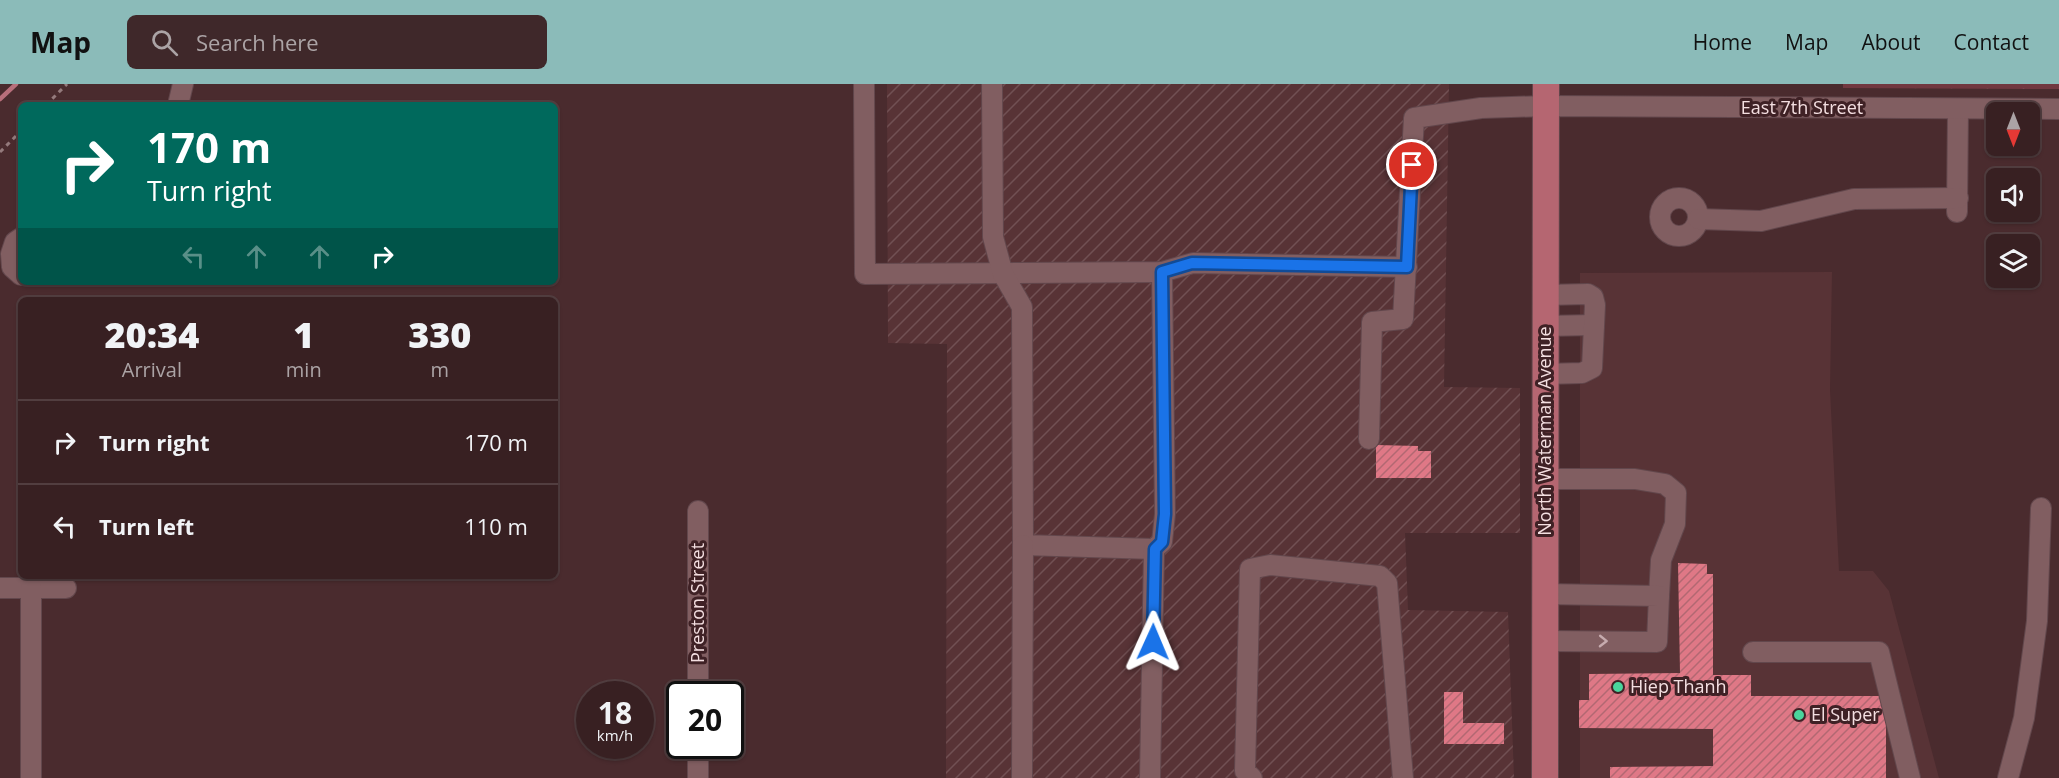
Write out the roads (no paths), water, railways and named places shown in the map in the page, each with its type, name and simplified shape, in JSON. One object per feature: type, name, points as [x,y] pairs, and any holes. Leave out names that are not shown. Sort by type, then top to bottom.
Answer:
[{"type":"main road","name":"North Waterman Avenue","points":[[1545,778],[1546,95]]},
{"type":"street","points":[[179,102],[183,84]]},
{"type":"street","points":[[864,84],[865,274],[1162,272],[1192,263],[1407,267],[1403,319],[1372,322],[1369,439]]},
{"type":"street","points":[[992,84],[993,237],[1003,274],[1022,307],[1022,778]]},
{"type":"street","name":"East 7th Street","points":[[1407,267],[1414,118],[1546,95],[1958,109],[2059,109]]},
{"type":"street","points":[[1698,219],[1761,221],[1854,199],[1958,205],[1958,109]]},
{"type":"street","points":[[18,240],[11,254],[12,267],[18,272]]},
{"type":"street","points":[[1150,778],[1155,549],[1162,542],[1165,514],[1162,272]]},
{"type":"street","points":[[1545,295],[1588,294],[1593,297],[1595,305],[1592,368],[1582,373],[1545,374]]},
{"type":"street","points":[[1545,326],[1594,325]]},
{"type":"street","points":[[1545,479],[1637,480],[1665,484],[1676,493],[1676,524],[1661,560],[1658,642],[1545,641]]},
{"type":"street","points":[[2008,778],[2024,718],[2037,621],[2041,507]]},
{"type":"street","name":"Preston Street","points":[[698,511],[698,681]]},
{"type":"street","points":[[1023,545],[1155,549]]},
{"type":"street","points":[[1252,778],[1245,771],[1250,570],[1270,565],[1380,576],[1387,583],[1403,778]]},
{"type":"street","points":[[0,588],[66,588]]},
{"type":"street","points":[[31,588],[31,778]]},
{"type":"street","points":[[1545,594],[1659,596]]},
{"type":"street","points":[[1753,652],[1880,652],[1910,778]]},
{"type":"street","points":[[698,759],[698,778]]},
{"type":"waterway","points":[[0,99],[16,84]]},
{"type":"place","name":"Hiep Thanh","points":[[1618,687]]},
{"type":"place","name":"El Super","points":[[1799,715]]}]
